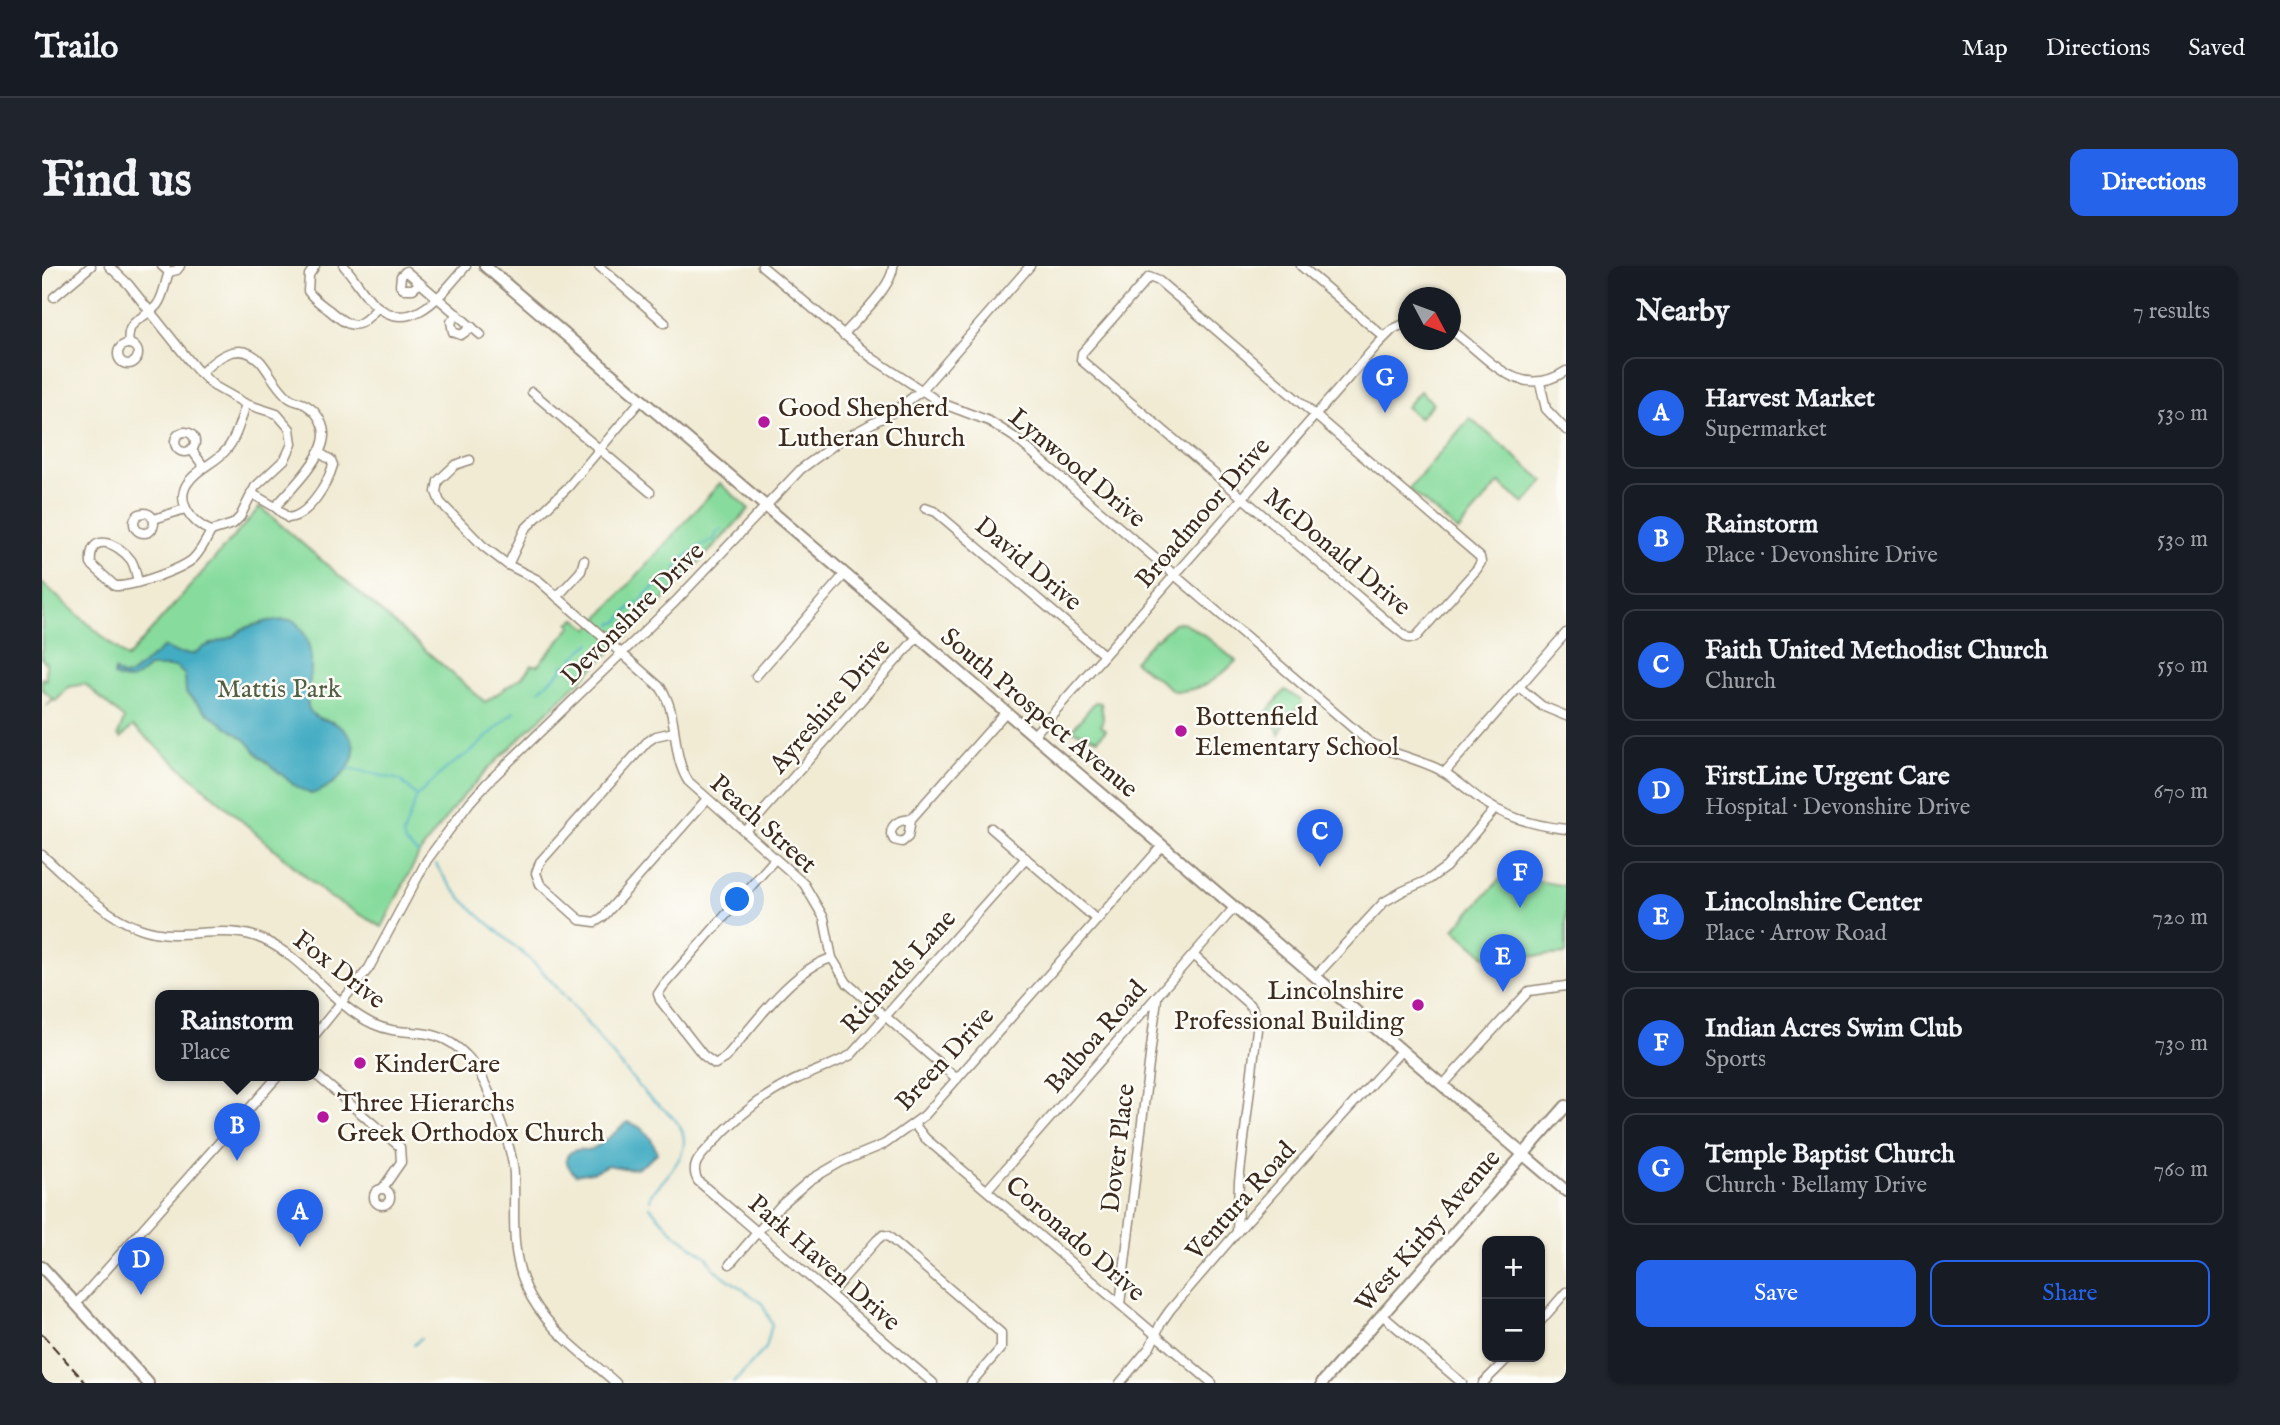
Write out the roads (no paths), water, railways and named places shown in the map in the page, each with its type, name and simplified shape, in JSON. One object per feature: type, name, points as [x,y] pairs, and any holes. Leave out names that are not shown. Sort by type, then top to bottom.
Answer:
[{"type":"main road","name":"South Prospect Avenue","points":[[485,266],[1566,1191]]},
{"type":"main road","name":"West Kirby Avenue","points":[[1322,1383],[1566,1106]]},
{"type":"main road","points":[[42,1267],[148,1383]]},
{"type":"street","points":[[54,297],[91,266]]},
{"type":"street","points":[[110,266],[214,386],[246,404],[277,414],[292,435],[290,452],[263,477],[240,517],[233,524],[211,531],[195,557],[184,566],[122,587],[115,586],[91,564],[93,549],[100,543],[110,542],[116,546],[133,562],[138,581]]},
{"type":"street","points":[[129,344],[128,337],[133,324],[159,303],[165,269],[177,270],[180,266]]},
{"type":"street","points":[[344,266],[378,307],[395,314],[422,311],[438,298],[466,266]]},
{"type":"street","points":[[599,266],[666,323]]},
{"type":"street","name":"Lynwood Drive","points":[[762,266],[872,358],[949,407],[989,421],[1014,437],[1359,735],[1380,748],[1444,772],[1495,809],[1529,822],[1566,829]]},
{"type":"street","points":[[843,335],[890,279],[892,266]]},
{"type":"street","name":"Devonshire Drive","points":[[319,1030],[369,968],[421,870],[470,802],[691,586],[783,485],[816,457],[893,412],[921,391],[1030,266]]},
{"type":"street","points":[[1301,266],[1384,337]]},
{"type":"street","points":[[311,267],[307,281],[308,291],[343,322],[351,325],[362,323],[378,307]]},
{"type":"street","name":"McDonald Drive","points":[[1153,277],[1402,488],[1481,559],[1477,569],[1421,633],[1412,639],[1397,630],[1243,498],[1081,360],[1080,356],[1147,278],[1153,277]]},
{"type":"street","points":[[421,283],[481,335]]},
{"type":"street","points":[[457,314],[451,322],[453,332],[461,335],[472,327]]},
{"type":"street","name":"Broadmoor Drive","points":[[1033,736],[1384,337],[1398,328]]},
{"type":"street","points":[[1461,337],[1507,374],[1524,381],[1540,383],[1566,371]]},
{"type":"street","points":[[201,373],[216,358],[228,353],[251,354],[290,400],[305,404],[316,413],[322,424],[324,441],[299,480],[275,507]]},
{"type":"street","points":[[1540,383],[1546,409],[1566,430]]},
{"type":"street","points":[[533,392],[650,492]]},
{"type":"street","points":[[277,414],[290,400]]},
{"type":"street","points":[[508,565],[525,529],[568,487],[641,400]]},
{"type":"street","points":[[211,531],[201,526],[185,509],[187,484],[230,445],[246,404]]},
{"type":"street","points":[[191,449],[204,467]]},
{"type":"street","points":[[251,494],[275,507],[288,518],[299,515],[318,495],[333,465],[331,460],[318,452]]},
{"type":"street","name":"Peach Street","points":[[470,460],[455,466],[438,481],[437,498],[483,546],[508,565],[538,580],[661,688],[672,709],[677,758],[694,788],[804,884],[824,918],[832,958],[847,983],[957,1079]]},
{"type":"street","name":"David Drive","points":[[925,508],[936,512],[1104,655]]},
{"type":"street","points":[[154,519],[185,509]]},
{"type":"street","points":[[557,597],[580,571],[584,560]]},
{"type":"street","points":[[756,676],[844,575]]},
{"type":"street","points":[[1444,772],[1566,634]]},
{"type":"street","name":"Ayreshire Drive","points":[[745,832],[917,637]]},
{"type":"street","points":[[1519,687],[1542,706],[1566,716]]},
{"type":"street","points":[[912,819],[1005,713]]},
{"type":"street","points":[[674,732],[656,736],[647,742],[540,862],[537,878],[545,889],[580,920],[595,922],[604,917],[706,800]]},
{"type":"street","points":[[1315,977],[1384,902],[1428,880],[1446,867],[1495,809]]},
{"type":"street","points":[[991,828],[1097,920]]},
{"type":"street","name":"Breen Drive","points":[[730,1264],[781,1205],[810,1180],[886,1144],[914,1124],[957,1079],[1162,846]]},
{"type":"street","name":"Fox Drive","points":[[42,855],[106,912],[127,924],[166,934],[231,932],[256,937],[277,947],[343,1003],[377,1026],[433,1034],[454,1045],[474,1065],[483,1080],[510,1151],[514,1176],[514,1241],[525,1286],[553,1328],[616,1383]]},
{"type":"street","name":"Richards Lane","points":[[694,1171],[698,1159],[742,1113],[779,1088],[851,1055],[1026,858]]},
{"type":"street","points":[[775,859],[664,985],[658,994],[660,1000],[703,1055],[715,1064],[725,1058],[800,974],[821,961],[832,958]]},
{"type":"street","name":"Balboa Road","points":[[987,1191],[1234,908]]},
{"type":"street","points":[[1194,956],[1252,1007],[1258,1021],[1239,1181],[1237,1232]]},
{"type":"street","points":[[1442,1086],[1529,991],[1566,986]]},
{"type":"street","name":"Dover Place","points":[[1120,1304],[1157,997]]},
{"type":"street","name":"Ventura Road","points":[[1120,1383],[1150,1347],[1170,1310],[1401,1051]]},
{"type":"street","points":[[319,1077],[400,1147],[401,1162],[383,1188]]},
{"type":"street","points":[[76,1304],[274,1081]]},
{"type":"street","name":"Coronado Drive","points":[[914,1124],[925,1138],[1212,1383]]},
{"type":"street","name":"Park Haven Drive","points":[[694,1171],[698,1181],[933,1383]]},
{"type":"street","points":[[830,1294],[877,1240],[883,1235],[888,1236],[1001,1334],[1001,1348],[971,1383]]},
{"type":"street","points":[[1545,1316],[1566,1292]]},
{"type":"street","points":[[1382,1315],[1462,1383]]},
{"type":"street","points":[[1483,1383],[1504,1362]]},
{"type":"water","points":[[293,620],[303,632],[309,647],[311,671],[308,708],[315,716],[338,725],[349,735],[353,745],[349,766],[342,775],[322,790],[311,794],[298,788],[260,757],[247,741],[210,715],[186,693],[185,675],[176,667],[149,667],[129,680],[114,676],[115,671],[122,676],[130,675],[164,647],[177,653],[193,654],[234,636],[242,629],[268,621]]},
{"type":"water","points":[[628,1122],[643,1130],[653,1142],[657,1153],[645,1164],[634,1168],[607,1165],[596,1171],[576,1175],[573,1172],[567,1161],[571,1152],[590,1150]]},
{"type":"waterway","points":[[612,624],[618,622],[660,582],[669,580],[678,572],[676,568],[684,559],[714,540],[717,532],[722,529]]},
{"type":"waterway","points":[[539,690],[591,643]]},
{"type":"waterway","points":[[419,854],[405,843],[403,835],[417,796],[514,712]]},
{"type":"waterway","points":[[348,768],[400,780],[417,796]]},
{"type":"waterway","points":[[436,864],[469,906],[541,970],[645,1093],[680,1126],[684,1141],[681,1155],[651,1194],[650,1200]]},
{"type":"waterway","points":[[649,1206],[674,1233],[708,1258],[714,1269],[762,1303],[772,1324],[766,1348],[733,1383]]},
{"type":"waterway","points":[[414,1345],[421,1338]]},
{"type":"railway","points":[[42,1334],[86,1383]]},
{"type":"place","name":"Temple Baptist Church","points":[[1385,413]]},
{"type":"place","name":"Good Shepherd Lutheran Church","points":[[764,422]]},
{"type":"place","name":"Bottenfield Elementary School","points":[[1181,731]]},
{"type":"place","name":"Faith United Methodist Church","points":[[1320,867]]},
{"type":"place","name":"Indian Acres Swim Club","points":[[1520,908]]},
{"type":"place","name":"Lincolnshire Center","points":[[1503,992]]},
{"type":"place","name":"Lincolnshire Professional Building","points":[[1418,1005]]},
{"type":"place","name":"KinderCare","points":[[360,1063]]},
{"type":"place","name":"Three Hierarchs Greek Orthodox Church","points":[[323,1117]]},
{"type":"place","name":"Rainstorm","points":[[237,1161]]},
{"type":"place","name":"Harvest Market","points":[[300,1247]]},
{"type":"place","name":"FirstLine Urgent Care","points":[[141,1295]]},
{"type":"park label","name":"Mattis Park","points":[[279,688]]}]
